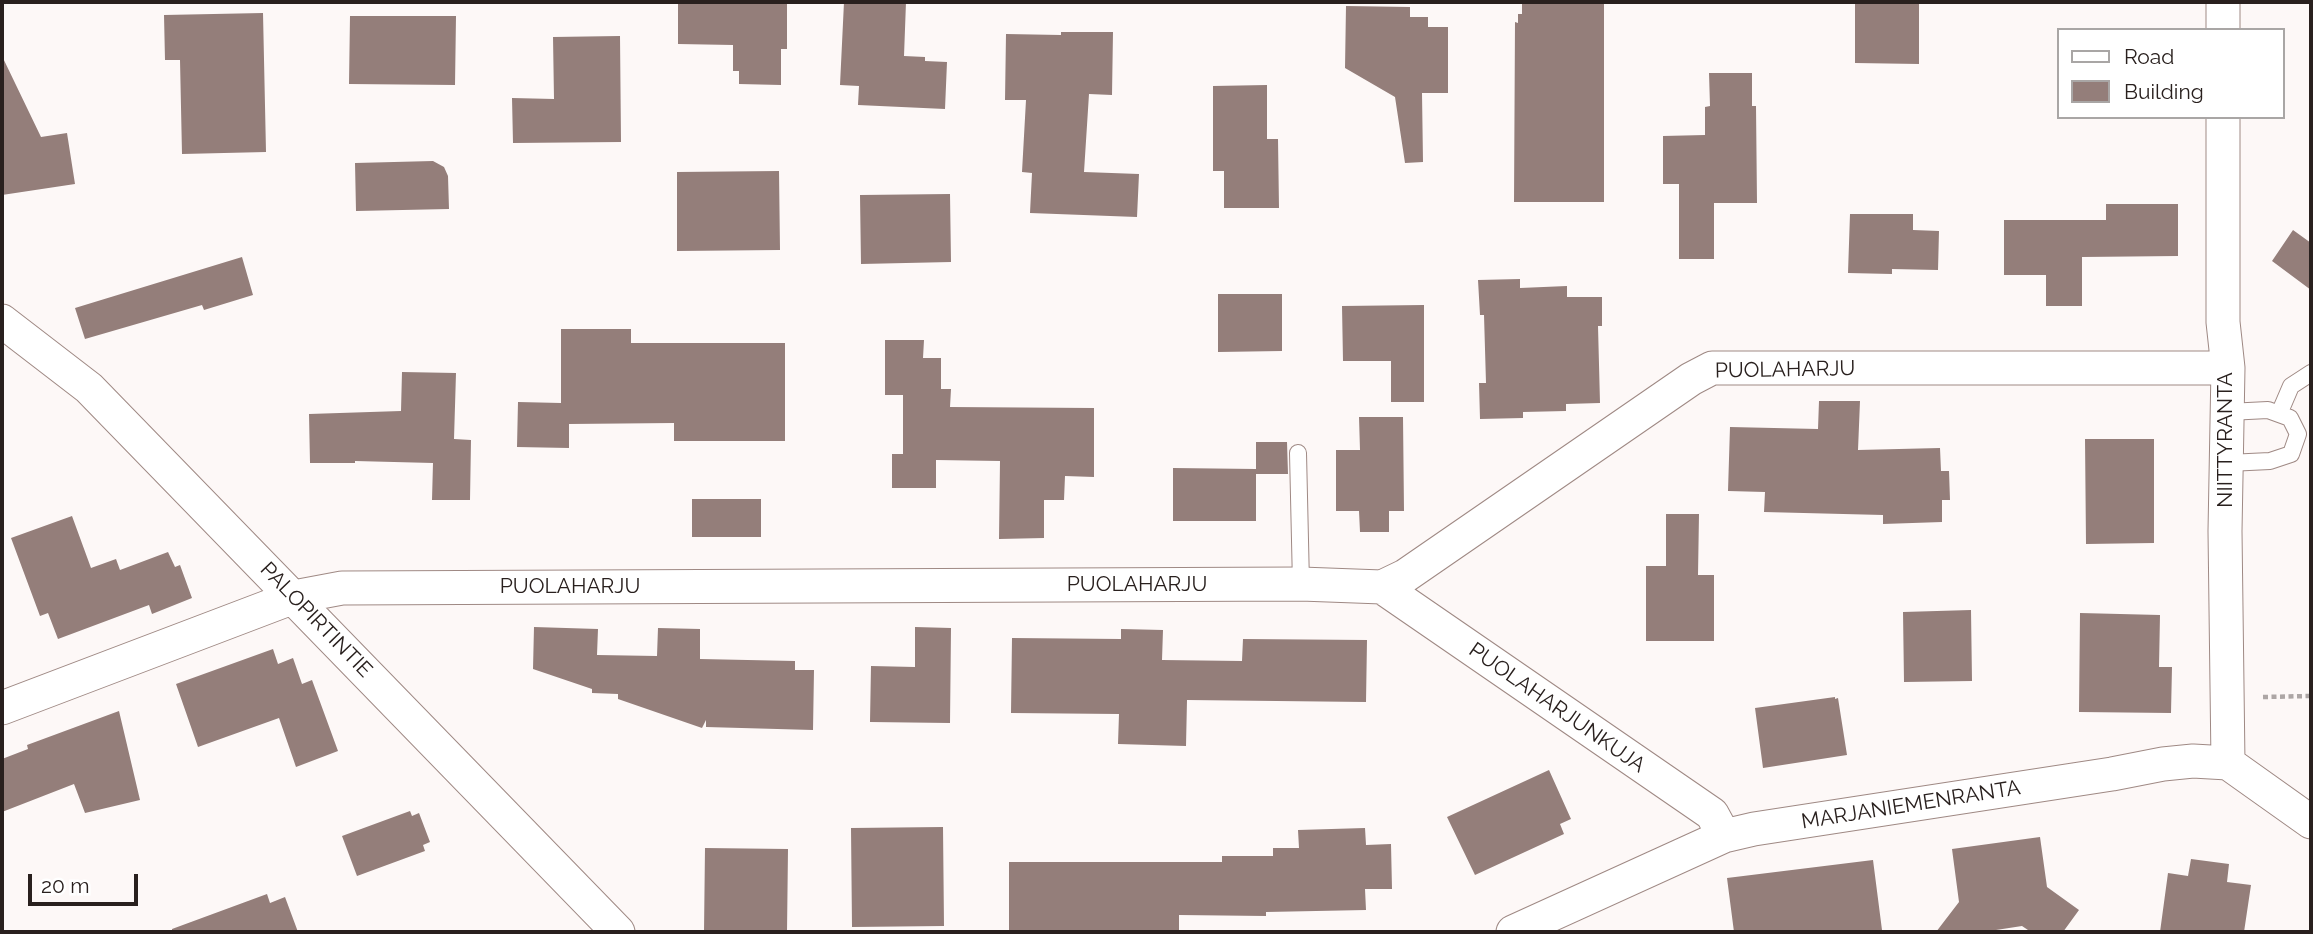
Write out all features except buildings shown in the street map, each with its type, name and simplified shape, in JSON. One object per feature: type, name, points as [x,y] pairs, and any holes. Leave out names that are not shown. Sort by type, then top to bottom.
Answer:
[{"type":"street","points":[[2223,2],[2223,28]]},
{"type":"street","name":"NIITTYRANTA","points":[[2223,119],[2224,322],[2228,368],[2225,531],[2228,763]]},
{"type":"street","name":"PALOPIRTINTIE","points":[[2,321],[89,388],[618,932]]},
{"type":"street","name":"PUOLAHARJU","points":[[2,708],[294,597],[342,588],[1301,584],[1382,587],[1405,576],[1691,379],[1712,368],[2228,368]]},
{"type":"street","name":"PUOLAHARJUNKUJA","points":[[1382,587],[1712,814],[1724,836]]},
{"type":"street","name":"MARJANIEMENRANTA","points":[[1513,932],[1724,836],[2112,775],[2163,764],[2193,761],[2228,763]]},
{"type":"street","points":[[2228,763],[2311,822]]},
{"type":"lane","points":[[2279,414],[2291,386],[2311,373]]},
{"type":"lane","points":[[2228,412],[2267,410],[2290,418],[2298,434],[2291,454],[2270,461],[2228,463]]},
{"type":"lane","points":[[1298,453],[1301,584]]},
{"type":"path","points":[[2227,698],[2311,696]]}]
